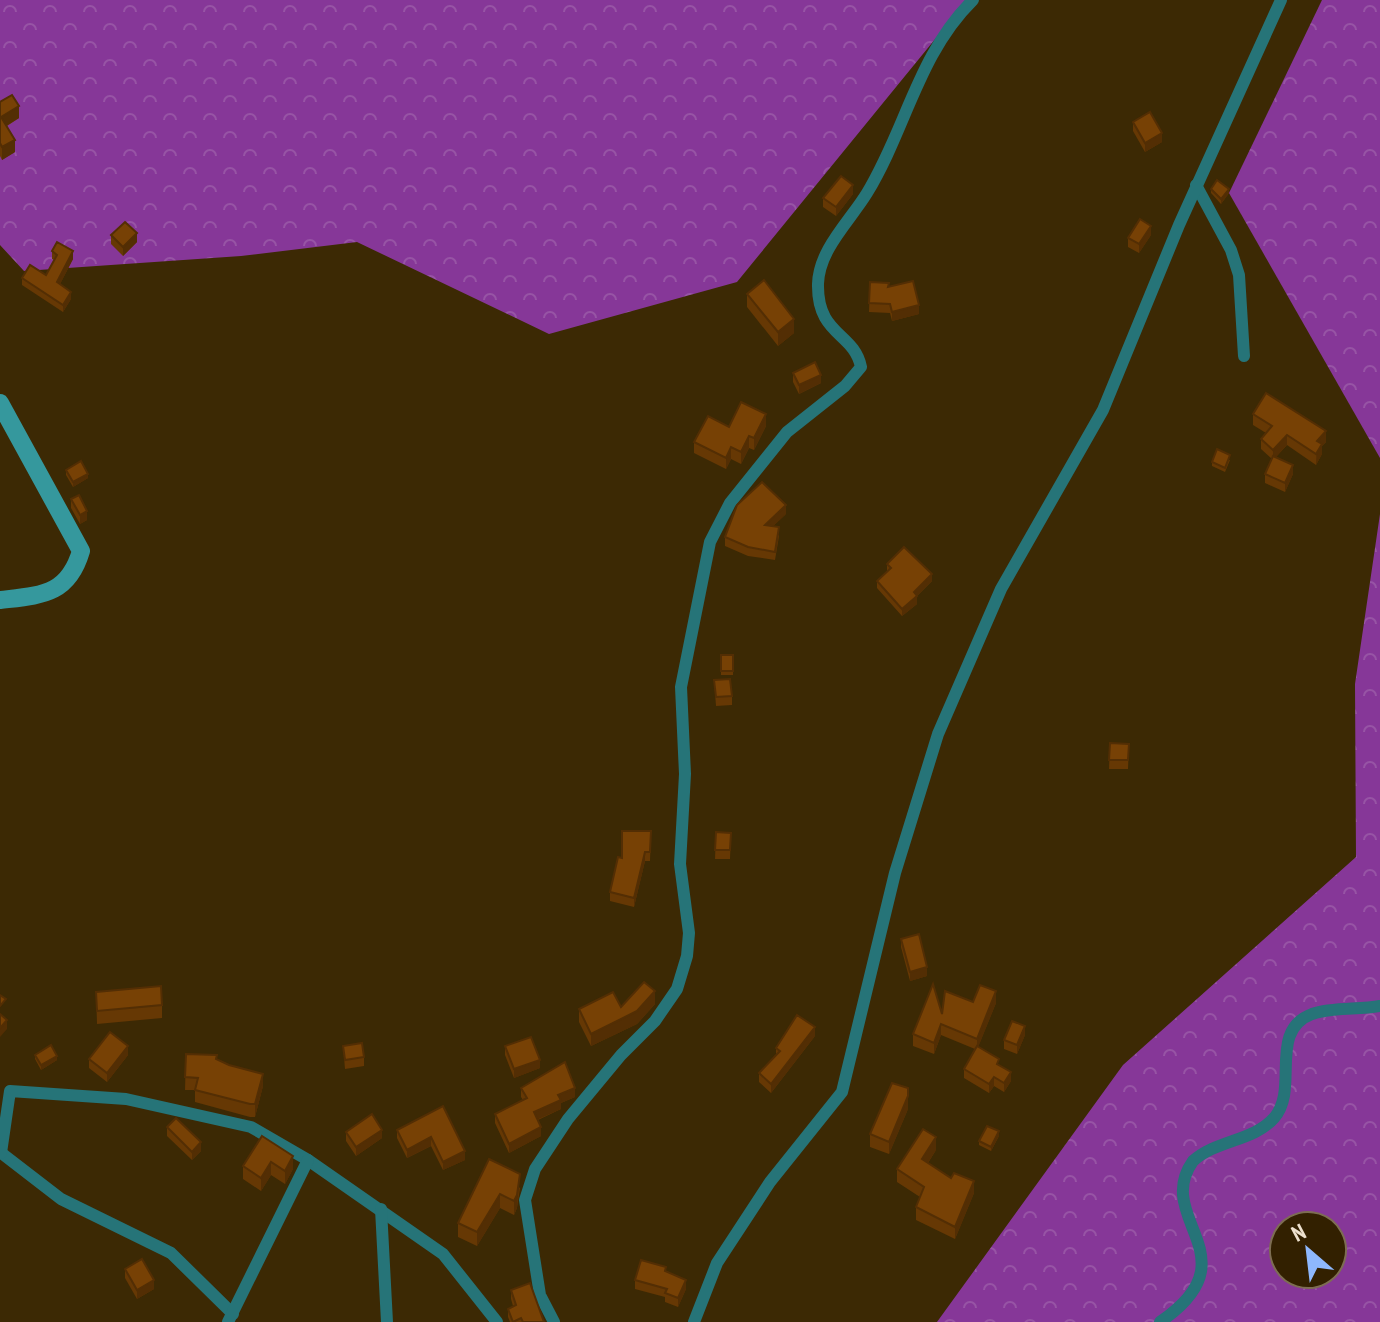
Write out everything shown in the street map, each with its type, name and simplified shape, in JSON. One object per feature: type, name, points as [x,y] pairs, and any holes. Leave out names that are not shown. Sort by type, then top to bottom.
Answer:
[{"type":"street","points":[[554,1322],[540,1295],[525,1200],[535,1169],[568,1119],[621,1055],[655,1021],[677,989],[687,956],[689,933],[680,864],[685,774],[681,687],[710,542],[730,503],[787,432],[845,386],[861,367],[858,353],[832,331],[820,309],[821,264],[868,192],[935,44],[973,0]]},
{"type":"street","points":[[694,1322],[725,1252],[770,1182],[842,1092],[895,873],[938,734],[1001,589],[1103,410],[1196,185],[1281,0]]},
{"type":"street","points":[[1196,185],[1231,250],[1239,275],[1244,356]]},
{"type":"street","points":[[0,403],[81,551],[74,574],[62,587],[0,600]]},
{"type":"street","points":[[1160,1322],[1190,1297],[1201,1273],[1201,1247],[1182,1190],[1193,1161],[1273,1120],[1284,1099],[1289,1037],[1301,1020],[1320,1012],[1380,1006]]},
{"type":"street","points":[[308,1160],[231,1318],[171,1253],[61,1199],[1,1152],[10,1091],[126,1099],[251,1127],[308,1160],[443,1254],[497,1322]]},
{"type":"street","points":[[381,1209],[387,1322]]},
{"type":"green space","points":[[0,0],[967,0],[737,282],[549,334],[357,242],[241,256],[24,271],[0,245]]},
{"type":"green space","points":[[1322,0],[1380,0],[1380,458],[1229,193]]},
{"type":"green space","points":[[1380,514],[1380,1322],[937,1322],[1123,1065],[1356,857],[1355,684]]},
{"type":"building","points":[[12,95],[19,106],[1,117],[15,140],[2,147],[0,102]]},
{"type":"building","points":[[1150,112],[1162,133],[1145,143],[1133,122]]},
{"type":"building","points":[[841,176],[853,185],[836,207],[823,198]]},
{"type":"building","points":[[1217,180],[1229,189],[1221,199],[1211,189]]},
{"type":"building","points":[[1140,219],[1151,226],[1139,244],[1128,238]]},
{"type":"building","points":[[125,222],[137,233],[123,247],[111,235]]},
{"type":"building","points":[[57,242],[73,251],[57,282],[71,292],[63,305],[22,278],[30,265],[46,275],[57,255],[52,251]]},
{"type":"building","points":[[764,280],[794,319],[778,332],[747,294]]},
{"type":"building","points":[[913,281],[919,305],[892,312],[890,304],[869,303],[870,282],[889,283],[888,287]]},
{"type":"building","points":[[815,362],[821,375],[799,385],[793,373]]},
{"type":"building","points":[[1266,393],[1326,431],[1317,441],[1322,444],[1316,454],[1287,435],[1273,450],[1261,439],[1272,426],[1253,414]]},
{"type":"building","points":[[741,402],[766,414],[754,438],[749,436],[741,452],[731,447],[726,458],[694,442],[708,416],[729,427]]},
{"type":"building","points":[[1217,449],[1230,455],[1225,468],[1212,462]]},
{"type":"building","points":[[1273,456],[1293,465],[1285,483],[1265,474]]},
{"type":"building","points":[[81,461],[88,474],[73,482],[66,470]]},
{"type":"building","points":[[762,482],[786,505],[765,525],[779,527],[775,552],[748,547],[725,537],[737,505]]},
{"type":"building","points":[[79,495],[87,511],[80,515],[71,499]]},
{"type":"building","points":[[904,547],[932,574],[914,592],[917,596],[902,609],[877,581],[891,568],[887,564]]},
{"type":"building","points":[[721,655],[733,655],[733,671],[721,671]]},
{"type":"building","points":[[730,679],[732,696],[716,697],[714,680]]},
{"type":"building","points":[[1110,743],[1129,744],[1128,760],[1109,760]]},
{"type":"building","points":[[622,831],[651,831],[650,852],[645,852],[634,898],[610,892],[618,857],[622,858]]},
{"type":"building","points":[[716,832],[731,833],[730,850],[715,850]]},
{"type":"building","points":[[919,934],[927,967],[910,972],[901,939]]},
{"type":"building","points":[[644,982],[655,991],[637,1011],[591,1034],[579,1009],[613,992],[621,1007]]},
{"type":"building","points":[[933,984],[942,1014],[945,991],[973,1002],[980,985],[996,991],[977,1039],[941,1024],[934,1043],[913,1034]]},
{"type":"building","points":[[161,986],[162,1005],[97,1011],[96,992]]},
{"type":"building","points":[[0,1014],[7,1020],[0,1028]]},
{"type":"building","points":[[797,1015],[815,1027],[771,1084],[759,1073],[780,1051],[776,1048]]},
{"type":"building","points":[[1012,1021],[1025,1026],[1017,1045],[1004,1040]]},
{"type":"building","points":[[110,1032],[128,1046],[107,1073],[89,1059]]},
{"type":"building","points":[[531,1037],[540,1060],[514,1069],[505,1046]]},
{"type":"building","points":[[362,1043],[364,1057],[345,1060],[343,1046]]},
{"type":"building","points":[[51,1045],[57,1056],[41,1065],[35,1055]]},
{"type":"building","points":[[977,1046],[999,1059],[997,1064],[1011,1072],[1004,1083],[994,1077],[989,1084],[964,1069]]},
{"type":"building","points":[[186,1054],[217,1055],[216,1059],[229,1065],[263,1074],[255,1104],[195,1090],[198,1078],[185,1077]]},
{"type":"building","points":[[565,1062],[575,1088],[558,1095],[561,1100],[534,1112],[541,1127],[509,1144],[495,1114],[527,1098],[521,1088]]},
{"type":"building","points":[[892,1083],[908,1088],[908,1096],[889,1142],[870,1134]]},
{"type":"building","points":[[443,1106],[465,1151],[443,1162],[431,1137],[407,1150],[397,1130]]},
{"type":"building","points":[[372,1114],[382,1130],[356,1147],[346,1132]]},
{"type":"building","points":[[176,1118],[201,1142],[192,1152],[167,1127]]},
{"type":"building","points":[[987,1126],[999,1131],[991,1147],[979,1141]]},
{"type":"building","points":[[923,1129],[936,1137],[922,1159],[951,1178],[954,1173],[974,1181],[955,1227],[916,1207],[924,1187],[897,1169]]},
{"type":"building","points":[[262,1136],[293,1156],[285,1171],[271,1162],[261,1178],[243,1166]]},
{"type":"building","points":[[489,1159],[520,1174],[517,1195],[514,1201],[500,1194],[477,1232],[458,1223]]},
{"type":"building","points":[[142,1259],[154,1280],[137,1290],[125,1269]]},
{"type":"building","points":[[641,1260],[666,1267],[665,1271],[686,1280],[678,1298],[665,1293],[667,1289],[635,1280]]},
{"type":"building","points":[[530,1283],[544,1322],[523,1322],[521,1318],[513,1322],[508,1309],[516,1305],[511,1290]]}]
